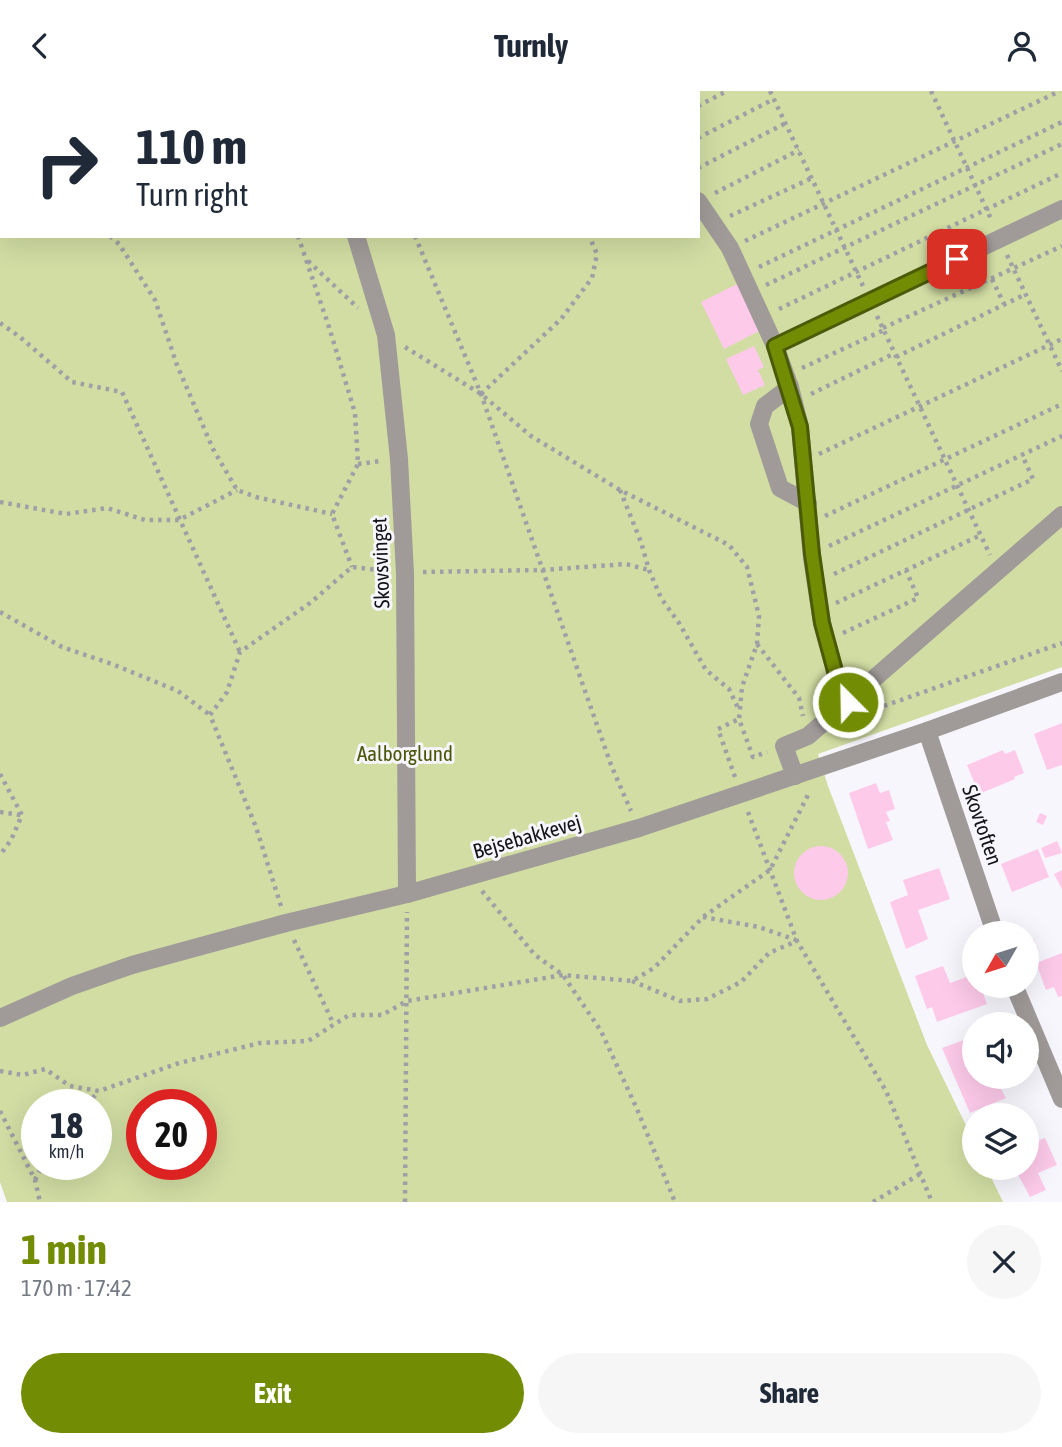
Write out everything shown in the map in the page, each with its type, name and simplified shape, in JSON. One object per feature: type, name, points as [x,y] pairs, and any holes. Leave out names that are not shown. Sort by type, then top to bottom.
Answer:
[{"type":"street","points":[[700,204],[730,248],[775,346],[790,388],[805,461],[812,554],[820,610],[835,671],[848,702]]},
{"type":"street","points":[[775,346],[1062,209]]},
{"type":"street","name":"Skovsvinget","points":[[357,238],[386,335],[399,459],[405,573],[407,894]]},
{"type":"street","points":[[790,388],[765,406],[759,424],[780,488],[808,503]]},
{"type":"street","points":[[795,776],[784,746],[808,736],[1062,515]]},
{"type":"street","name":"Bejsebakkevej","points":[[0,1018],[72,986],[132,965],[286,923],[407,894],[639,828],[927,731],[1062,682]]},
{"type":"street","name":"Skovtoften","points":[[927,731],[991,921]]},
{"type":"street","points":[[1019,998],[1062,1099]]},
{"type":"path","points":[[700,105],[727,91]]},
{"type":"path","points":[[770,91],[998,571]]},
{"type":"path","points":[[931,91],[955,141]]},
{"type":"path","points":[[730,248],[1060,91]]},
{"type":"path","points":[[700,137],[774,99]]},
{"type":"path","points":[[700,167],[786,123]]},
{"type":"path","points":[[743,275],[1062,123]]},
{"type":"path","points":[[751,293],[1062,144]]},
{"type":"path","points":[[700,200],[799,150]]},
{"type":"path","points":[[762,317],[855,270],[1062,173]]},
{"type":"path","points":[[713,223],[812,178]]},
{"type":"path","points":[[112,238],[119,244],[155,300],[177,365],[213,449],[237,490],[256,497],[332,514]]},
{"type":"path","points":[[299,238],[355,413],[358,464],[332,514],[352,567]]},
{"type":"path","points":[[416,238],[481,394],[611,765],[639,828]]},
{"type":"path","points":[[481,394],[562,319],[592,278],[597,254],[590,238]]},
{"type":"path","points":[[790,388],[883,329],[1062,246]]},
{"type":"path","points":[[308,261],[386,335],[481,394],[531,436],[620,489],[729,545],[747,567],[759,617],[757,644],[742,687],[739,719],[753,757],[784,746]]},
{"type":"path","points":[[992,279],[1004,304]]},
{"type":"path","points":[[790,388],[896,355],[1026,294]]},
{"type":"path","points":[[0,323],[72,382],[122,392],[240,652]]},
{"type":"path","points":[[805,461],[1062,339]]},
{"type":"path","points":[[810,523],[1062,404]]},
{"type":"path","points":[[812,554],[1062,436]]},
{"type":"path","points":[[816,582],[1033,479],[1022,455]]},
{"type":"path","points":[[620,489],[661,598],[706,670],[729,689],[740,711]]},
{"type":"path","points":[[0,502],[65,515],[107,509],[145,520],[179,520],[237,490]]},
{"type":"path","points":[[820,610],[981,535]]},
{"type":"path","points":[[210,715],[227,692],[240,652],[310,603],[352,567],[405,573],[542,570],[626,563],[649,570]]},
{"type":"path","points":[[827,640],[918,598],[906,570]]},
{"type":"path","points":[[0,612],[62,647],[178,691],[210,715],[256,827],[286,923],[333,1024]]},
{"type":"path","points":[[865,687],[884,706],[1062,643]]},
{"type":"path","points":[[757,644],[799,698],[808,736]]},
{"type":"path","points":[[739,719],[718,729],[797,941],[839,1016],[864,1051],[886,1091],[932,1202]]},
{"type":"path","points":[[632,981],[654,968],[703,918],[770,870],[813,785],[818,768]]},
{"type":"path","points":[[0,774],[22,815]]},
{"type":"path","points":[[0,812],[22,815]]},
{"type":"path","points":[[0,855],[11,840],[22,815]]},
{"type":"path","points":[[470,876],[535,955],[563,975],[601,1031],[675,1202]]},
{"type":"path","points":[[405,1202],[407,894]]},
{"type":"path","points":[[703,918],[760,927],[797,941]]},
{"type":"path","points":[[105,1089],[180,1063],[260,1043],[308,1041],[349,1015],[383,1015],[407,1001],[563,975],[632,981],[680,1001],[707,999],[741,982],[769,953],[797,941]]},
{"type":"path","points":[[0,1071],[23,1076],[45,1069],[70,1086],[87,1089]]},
{"type":"path","points":[[0,1111],[21,1152]]},
{"type":"path","points":[[873,1202],[920,1174]]},
{"type":"path","points":[[35,1180],[40,1202]]},
{"type":"green space","name":"Aalborglund","points":[[700,91],[1062,91],[1062,667],[818,754],[927,1045],[962,1117],[962,1180],[992,1180],[1003,1202],[7,1202],[0,1182],[0,238],[700,238]]},
{"type":"building","points":[[739,283],[763,329],[724,349],[701,302]]},
{"type":"building","points":[[754,346],[764,367],[758,370],[765,385],[743,395],[726,359]]},
{"type":"building","points":[[1062,723],[1062,765],[1047,770],[1034,734]]},
{"type":"building","points":[[1003,750],[1005,754],[1015,750],[1024,773],[979,794],[967,765]]},
{"type":"building","points":[[876,783],[880,793],[889,790],[895,809],[886,812],[890,821],[886,822],[893,840],[868,849],[849,793]]},
{"type":"building","points":[[1040,813],[1047,816],[1043,825],[1036,822]]},
{"type":"building","points":[[1057,841],[1062,853],[1045,858],[1041,848]]},
{"type":"building","points":[[826,846],[836,850],[844,858],[848,873],[844,888],[836,896],[816,900],[806,896],[798,888],[794,868],[798,858],[806,850]]},
{"type":"building","points":[[1038,849],[1049,877],[1012,892],[1001,864]]},
{"type":"building","points":[[939,868],[950,899],[918,910],[928,939],[906,949],[890,902],[908,895],[903,880]]},
{"type":"building","points":[[1062,870],[1062,889],[1054,874]]},
{"type":"building","points":[[1062,953],[1062,996],[1058,997],[1054,987],[1046,990],[1040,974],[1040,961]]},
{"type":"building","points":[[943,966],[950,983],[962,979],[962,998],[985,998],[987,1004],[937,1022],[932,1007],[927,1009],[915,976]]},
{"type":"building","points":[[962,1041],[962,1089],[1001,1089],[1006,1098],[994,1103],[966,1103],[942,1048]]},
{"type":"building","points":[[1045,1138],[1057,1165],[1039,1173],[1039,1140]]},
{"type":"building","points":[[1039,1175],[1046,1190],[1030,1197],[1021,1180],[1039,1180]]},
{"type":"route","points":[[848,702],[835,671],[822,623],[812,554],[800,427],[790,387],[775,346],[957,259]]}]
